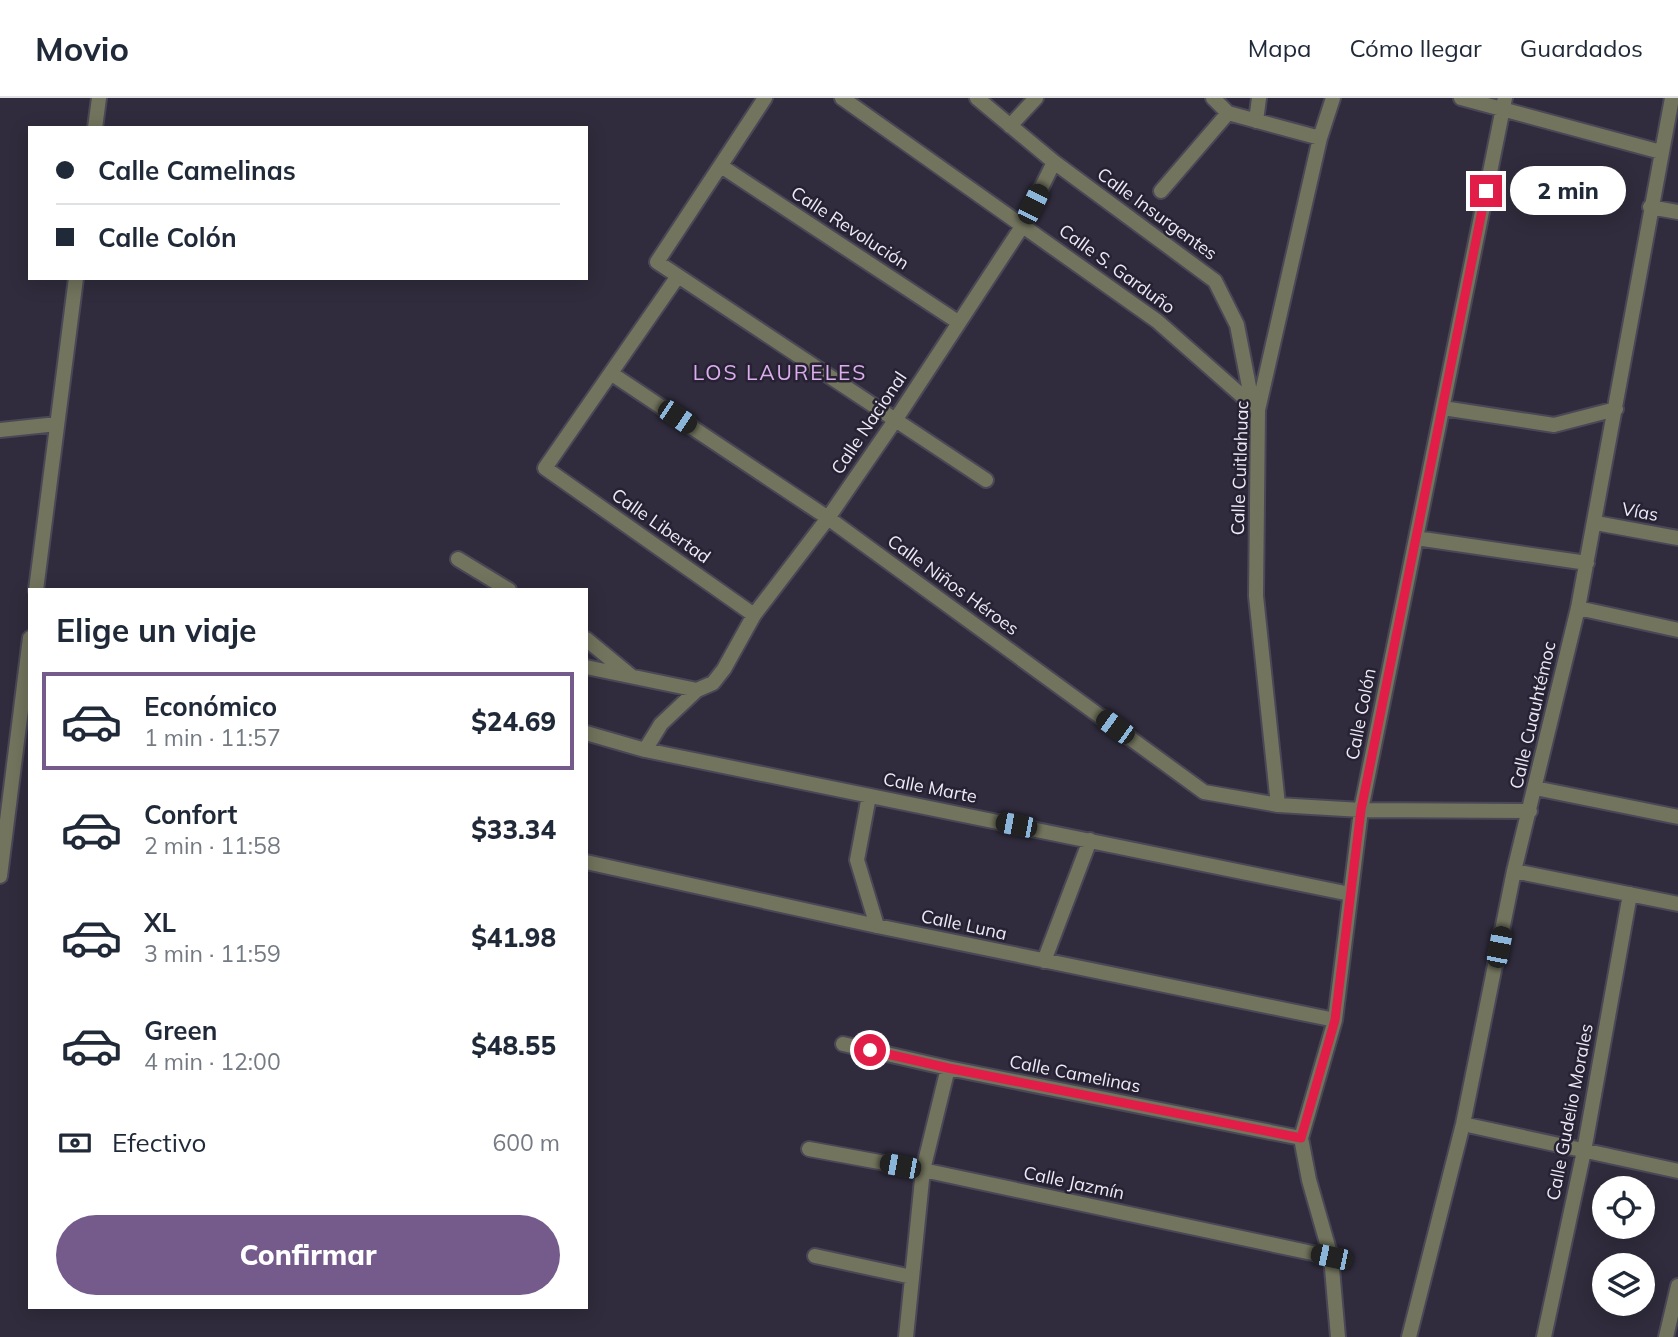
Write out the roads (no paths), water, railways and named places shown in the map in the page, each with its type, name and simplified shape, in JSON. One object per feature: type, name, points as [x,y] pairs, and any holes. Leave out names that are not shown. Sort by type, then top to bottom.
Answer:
[{"type":"street","points":[[95,126],[99,98]]},
{"type":"street","points":[[765,98],[657,262],[986,480]]},
{"type":"street","name":"Calle S. Garduño","points":[[842,98],[1157,321],[1255,406]]},
{"type":"street","name":"Calle Insurgentes","points":[[977,98],[1054,162],[1215,281],[1237,325],[1255,406]]},
{"type":"street","points":[[1010,126],[1036,98]]},
{"type":"street","points":[[1213,98],[1228,113],[1320,138]]},
{"type":"street","points":[[1256,121],[1259,98]]},
{"type":"street","name":"Calle Cuitlahuac","points":[[1278,805],[1256,596],[1255,406],[1320,138],[1333,98]]},
{"type":"street","points":[[1461,98],[1504,104],[1661,152]]},
{"type":"street","name":"Calle Cuauhtémoc","points":[[1409,1337],[1463,1124],[1514,871],[1578,608],[1596,523],[1650,207],[1661,152],[1673,116],[1672,98]]},
{"type":"street","name":"Calle Colón","points":[[1338,1337],[1331,1257],[1309,1180],[1301,1138],[1335,1020],[1361,810],[1504,104]]},
{"type":"street","points":[[1161,191],[1228,113]]},
{"type":"street","name":"Calle Nacional","points":[[645,750],[661,724],[696,690],[713,682],[724,670],[754,615],[828,518],[1023,225],[1054,162]]},
{"type":"street","name":"Calle Revolución","points":[[721,166],[958,322]]},
{"type":"street","points":[[1650,207],[1678,212]]},
{"type":"street","points":[[612,374],[678,276]]},
{"type":"street","points":[[36,588],[76,280]]},
{"type":"street","name":"Calle Libertad","points":[[612,374],[545,468],[754,615]]},
{"type":"street","name":"Calle Niños Héroes","points":[[612,374],[828,518],[1204,792],[1278,805],[1361,810],[1530,811]]},
{"type":"street","points":[[1443,408],[1554,425],[1616,409]]},
{"type":"street","points":[[0,430],[57,424]]},
{"type":"street","name":"Vías","points":[[1596,523],[1678,538]]},
{"type":"street","points":[[1416,538],[1587,563]]},
{"type":"street","points":[[458,559],[506,588]]},
{"type":"street","points":[[1578,608],[1678,630]]},
{"type":"street","points":[[588,641],[632,677]]},
{"type":"street","points":[[0,876],[28,654]]},
{"type":"street","points":[[588,667],[696,690]]},
{"type":"street","name":"Calle Marte","points":[[588,734],[645,750],[1350,894]]},
{"type":"street","points":[[1535,788],[1678,817]]},
{"type":"street","points":[[869,796],[857,860],[877,926]]},
{"type":"street","points":[[1044,961],[1090,840]]},
{"type":"street","name":"Calle Luna","points":[[588,862],[877,926],[1335,1020]]},
{"type":"street","points":[[1514,871],[1678,904]]},
{"type":"street","name":"Calle Gudelio Morales","points":[[1544,1337],[1584,1151],[1630,894]]},
{"type":"street","name":"Calle Camelinas","points":[[843,1044],[948,1068],[1301,1138]]},
{"type":"street","points":[[906,1337],[923,1170],[948,1068]]},
{"type":"street","points":[[1463,1124],[1678,1171]]},
{"type":"street","name":"Calle Jazmín","points":[[809,1149],[923,1170],[1331,1257]]},
{"type":"street","points":[[815,1256],[912,1277]]},
{"type":"street","points":[[1666,1337],[1678,1286]]},
{"type":"district","name":"LOS LAURELES","points":[[780,373]]}]
